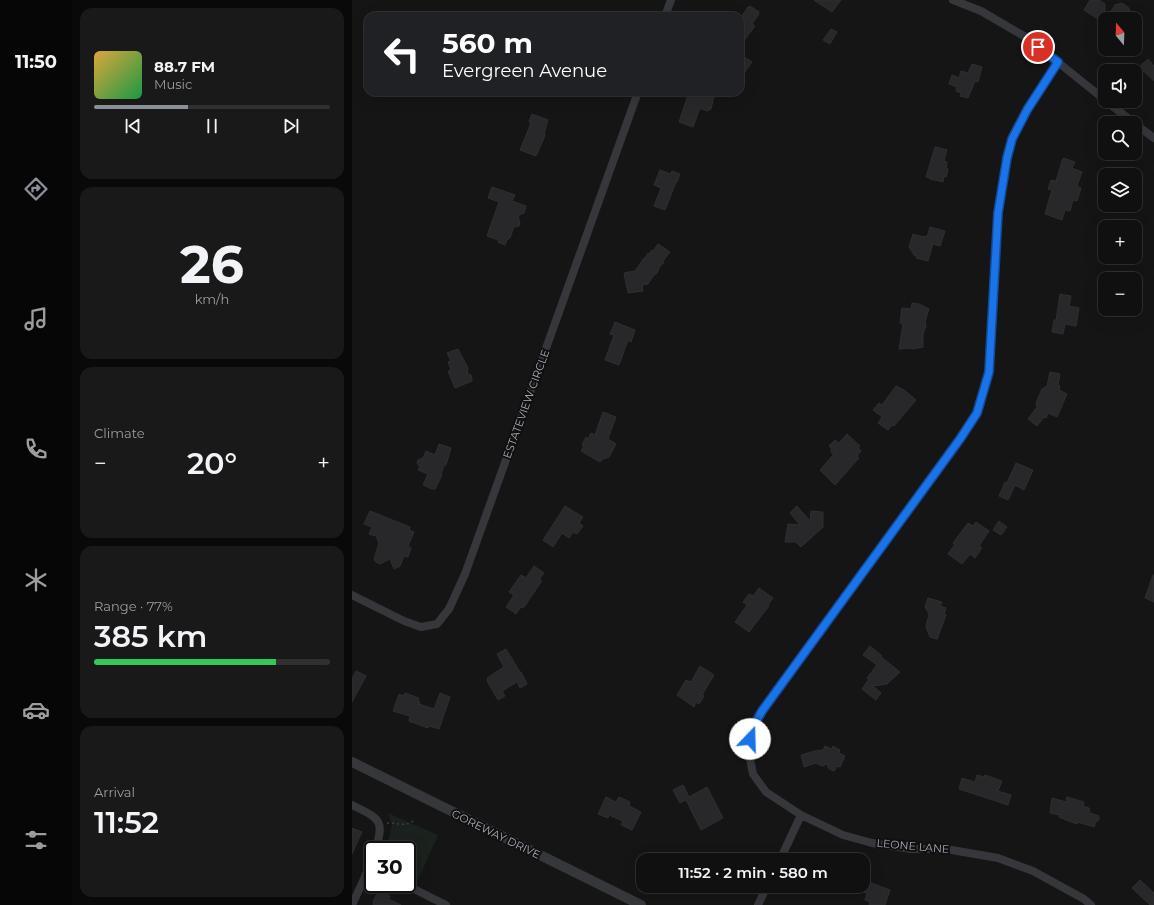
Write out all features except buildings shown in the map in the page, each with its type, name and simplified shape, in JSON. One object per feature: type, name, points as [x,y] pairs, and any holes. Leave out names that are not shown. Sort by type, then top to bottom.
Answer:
[{"type":"street","points":[[667,12],[671,0]]},
{"type":"street","points":[[953,0],[981,11],[1029,39],[1098,95]]},
{"type":"street","name":"LEONE LANE","points":[[1058,62],[1027,110],[1012,139],[1007,158],[998,213],[989,372],[977,413],[960,439],[762,711],[752,729],[748,749],[753,774],[766,792],[801,816],[843,835],[872,843],[911,849],[946,849],[998,858],[1033,871],[1084,899],[1091,905]]},
{"type":"street","name":"ESTATEVIEW CIRCLE","points":[[352,595],[404,621],[421,627],[437,624],[449,609],[464,578],[637,96]]},
{"type":"street","points":[[1114,108],[1124,116]]},
{"type":"street","points":[[1142,130],[1154,138]]},
{"type":"street","name":"GOREWAY DRIVE","points":[[352,762],[641,905]]},
{"type":"street","points":[[352,805],[371,814],[378,820],[380,832],[378,841]]},
{"type":"street","points":[[783,853],[801,816]]},
{"type":"street","points":[[352,905],[364,882]]},
{"type":"street","points":[[416,890],[446,905]]},
{"type":"street","points":[[758,905],[764,893]]},
{"type":"path","points":[[387,823],[394,822],[405,824],[411,823],[414,820]]},
{"type":"shaded area","points":[[388,813],[438,835],[418,880],[416,879],[416,841],[388,841],[392,825]]},
{"type":"route","points":[[750,739],[752,729],[762,711],[960,439],[977,413],[989,372],[998,213],[1007,158],[1012,139],[1027,110],[1058,62],[1038,47]]}]
